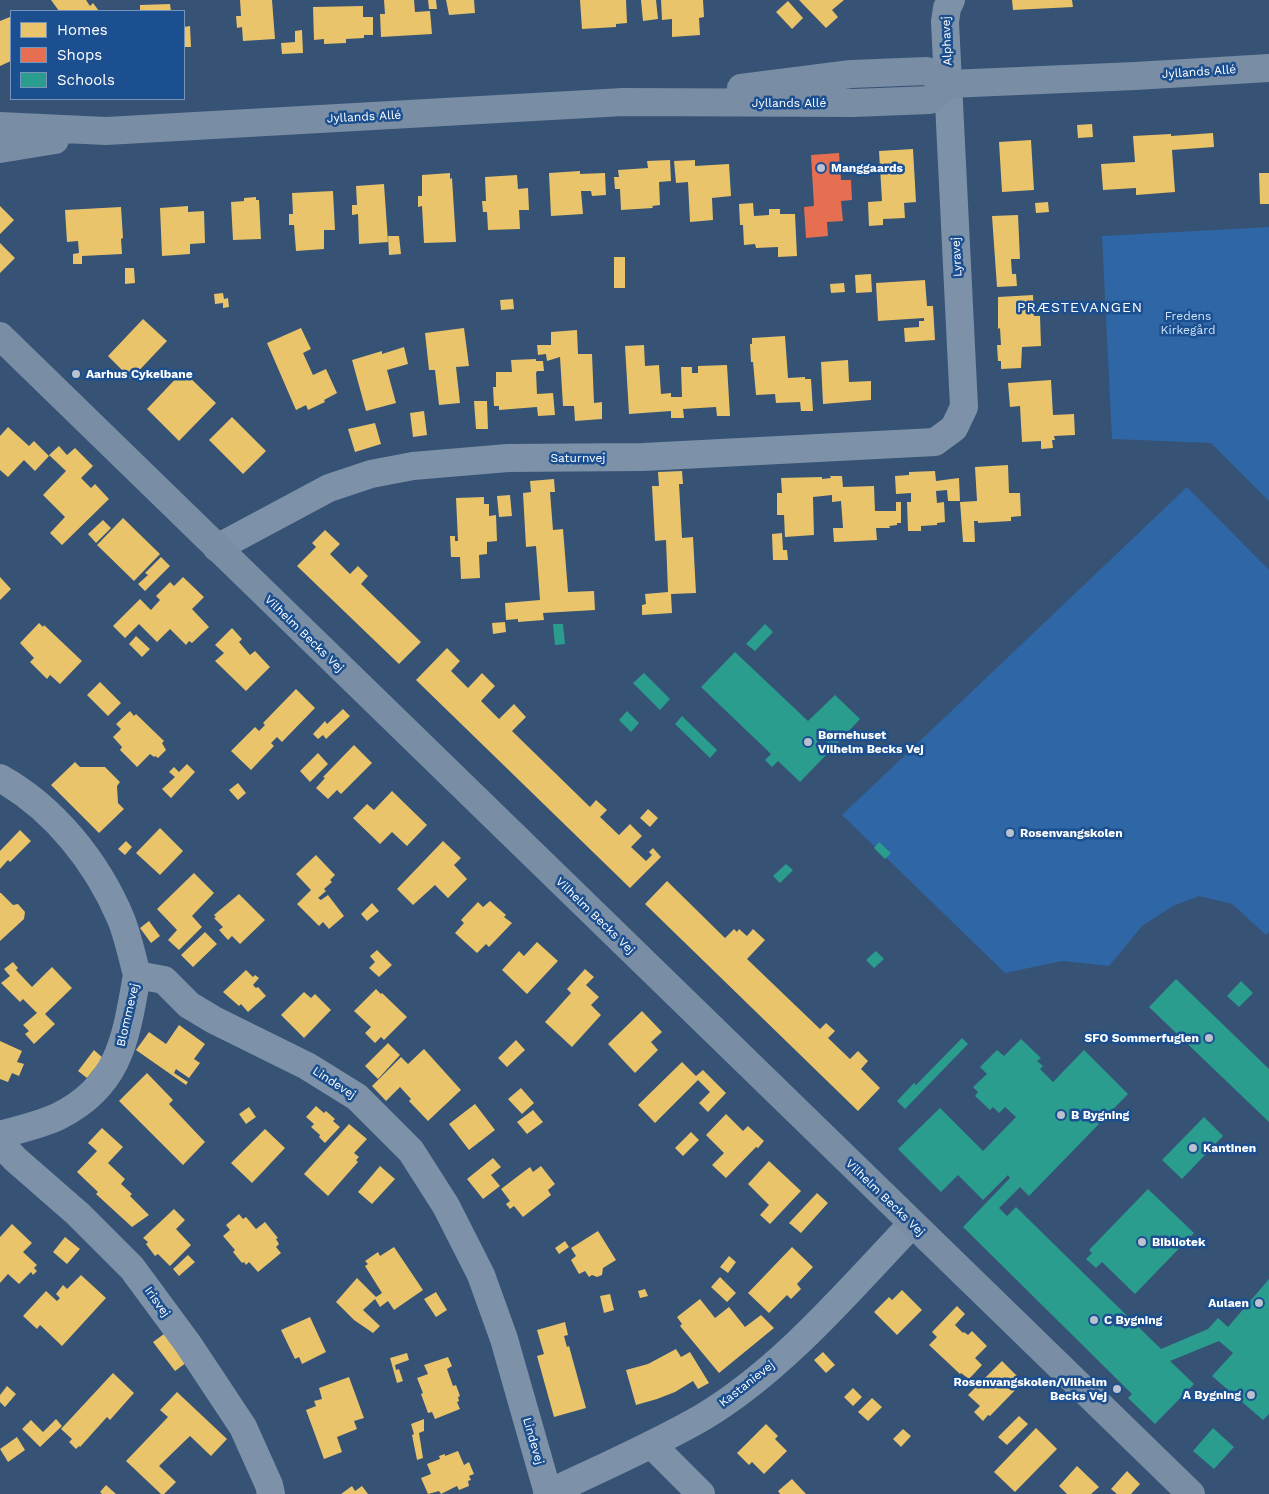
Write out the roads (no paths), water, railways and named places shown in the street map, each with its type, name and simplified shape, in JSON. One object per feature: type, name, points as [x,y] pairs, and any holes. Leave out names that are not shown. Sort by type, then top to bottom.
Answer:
[{"type":"street","name":"Alphavej","points":[[949,84],[945,22],[947,8],[951,0]]},
{"type":"street","name":"Jyllands Allé","points":[[0,126],[106,131],[623,102],[853,103],[930,100],[949,84],[1269,68]]},
{"type":"street","name":"Lyravej","points":[[949,84],[964,407],[954,428]]},
{"type":"street","name":"Jyllands Allé","points":[[0,149],[106,131]]},
{"type":"street","name":"Vilhelm Becks Vej","points":[[0,336],[1191,1494]]},
{"type":"street","name":"Saturnvej","points":[[217,548],[329,488],[371,474],[414,466],[508,458],[643,457],[935,442],[954,428]]},
{"type":"street","points":[[0,778],[17,787],[62,826],[96,871],[121,919],[137,974]]},
{"type":"street","name":"Blommevej","points":[[0,1135],[58,1116],[84,1101],[102,1084],[119,1054],[128,1024],[137,974]]},
{"type":"street","name":"Lindevej","points":[[137,974],[164,980],[189,1005],[214,1020],[307,1066],[357,1097],[411,1151],[446,1206],[480,1275],[504,1338],[547,1494]]},
{"type":"street","name":"Irisvej","points":[[0,1143],[78,1214],[132,1268],[188,1344],[243,1427],[271,1494]]},
{"type":"street","name":"Kastanievej","points":[[547,1494],[652,1445],[704,1416],[758,1378],[808,1334],[912,1224]]},
{"type":"street","points":[[652,1445],[701,1494]]},
{"type":"place","name":"Manggaards","points":[[821,168]]},
{"type":"place","name":"Aarhus Cykelbane","points":[[76,374]]},
{"type":"place","name":"Børnehuset Vilhelm Becks Vej","points":[[808,742]]},
{"type":"place","name":"Rosenvangskolen","points":[[1010,833]]},
{"type":"place","name":"SFO Sommerfuglen","points":[[1209,1038]]},
{"type":"place","name":"B Bygning","points":[[1061,1115]]},
{"type":"place","name":"Kantinen","points":[[1193,1148]]},
{"type":"place","name":"Bibliotek","points":[[1142,1242]]},
{"type":"place","name":"Aulaen","points":[[1259,1303]]},
{"type":"place","name":"C Bygning","points":[[1094,1320]]},
{"type":"place","name":"Rosenvangskolen/Vilhelm Becks Vej","points":[[1117,1389]]},
{"type":"place","name":"A Bygning","points":[[1251,1395]]},
{"type":"district","name":"PRÆSTEVANGEN","points":[[1080,308]]},
{"type":"park label","name":"Fredens Kirkegård","points":[[1188,323]]}]
